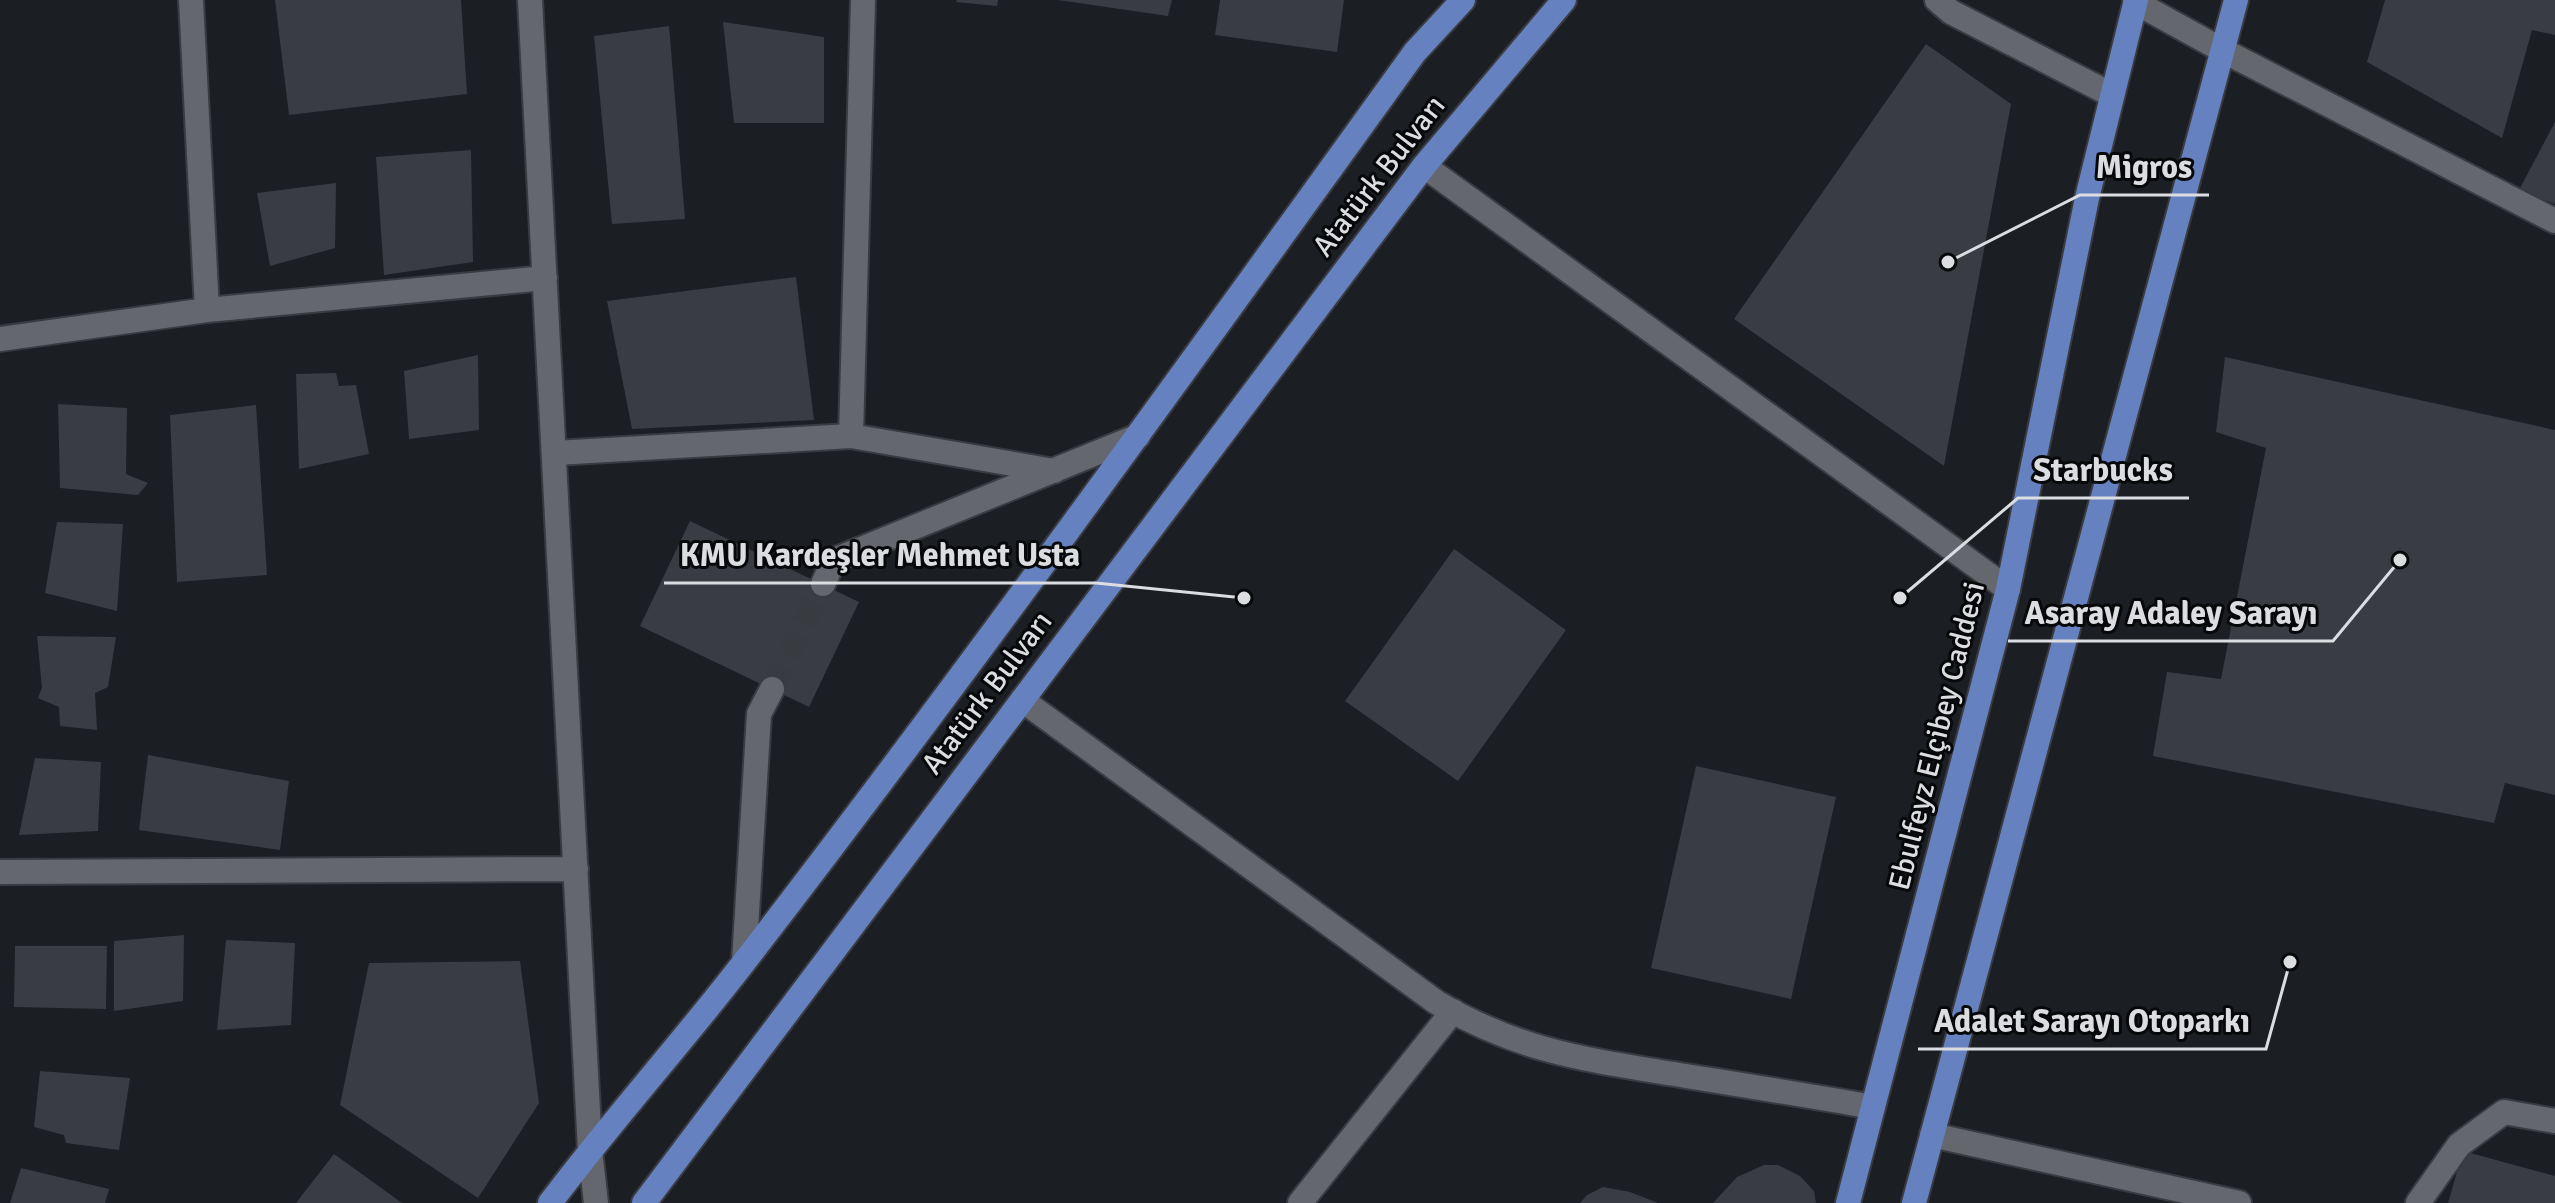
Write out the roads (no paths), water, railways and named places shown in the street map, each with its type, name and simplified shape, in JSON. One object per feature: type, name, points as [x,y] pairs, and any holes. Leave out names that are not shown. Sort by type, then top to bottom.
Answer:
[{"type":"main road","name":"Atatürk Bulvarı","points":[[550,1203],[744,962],[1138,436],[1415,52],[1463,0]]},
{"type":"main road","name":"Atatürk Bulvarı","points":[[644,1203],[1424,166],[1564,0]]},
{"type":"main road","points":[[1914,1203],[2236,0]]},
{"type":"main road","name":"Ebulfeyz Elçibey Caddesi","points":[[1848,1203],[2008,589],[2087,198],[2136,1]]},
{"type":"street","points":[[191,0],[207,310]]},
{"type":"street","points":[[530,0],[590,1150],[596,1203]]},
{"type":"street","points":[[851,436],[863,0]]},
{"type":"street","points":[[1937,0],[1951,12],[2112,95]]},
{"type":"street","points":[[2136,1],[2222,50],[2555,221]]},
{"type":"street","points":[[1424,166],[2008,589]]},
{"type":"street","points":[[0,339],[207,310],[545,278]]},
{"type":"street","points":[[555,453],[851,436],[1054,471]]},
{"type":"street","points":[[823,584],[834,560],[1138,436]]},
{"type":"street","points":[[744,962],[759,714],[772,689]]},
{"type":"street","points":[[1022,700],[1453,1011],[1505,1037],[1571,1057],[1873,1107]]},
{"type":"street","points":[[0,872],[576,869]]},
{"type":"street","points":[[1300,1203],[1453,1011]]},
{"type":"street","points":[[2418,1203],[2459,1145],[2504,1112],[2555,1121]]},
{"type":"street","points":[[1932,1135],[2239,1203]]},
{"type":"tunnel","points":[[772,689],[823,584]]},
{"type":"place","name":"Migros","points":[[1948,262]]},
{"type":"place","name":"Asaray Adaley Sarayı","points":[[2400,560]]},
{"type":"place","name":"KMU Kardeşler Mehmet Usta","points":[[1244,598]]},
{"type":"place","name":"Starbucks","points":[[1900,598]]},
{"type":"place","name":"Adalet Sarayı Otoparkı","points":[[2290,962]]}]
